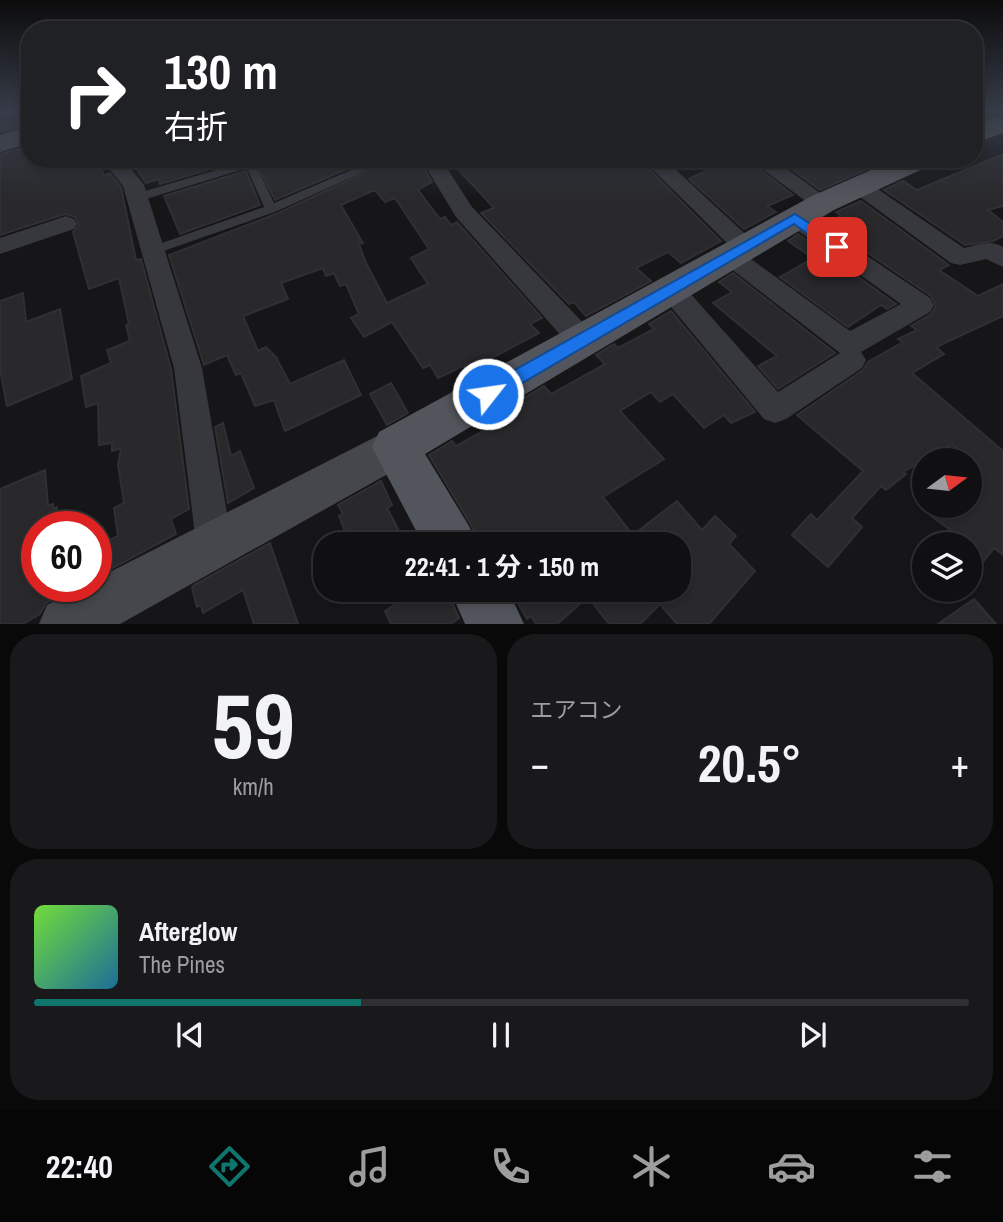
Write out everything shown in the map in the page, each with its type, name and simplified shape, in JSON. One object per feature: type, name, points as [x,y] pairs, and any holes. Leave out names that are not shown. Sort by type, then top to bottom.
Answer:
[{"type":"main road","points":[[444,532],[395,447],[737,250],[809,211],[900,168]]},
{"type":"main road","points":[[484,602],[496,624]]},
{"type":"street","points":[[119,168],[132,185],[188,368],[214,542]]},
{"type":"street","points":[[437,168],[464,212],[582,340]]},
{"type":"street","points":[[660,168],[737,250],[849,345],[921,305],[809,211],[768,168]]},
{"type":"street","points":[[859,186],[960,257],[990,250],[1003,259]]},
{"type":"street","points":[[0,246],[66,224]]},
{"type":"street","points":[[671,289],[775,410],[852,360]]},
{"type":"street","points":[[66,624],[395,447]]},
{"type":"lane","points":[[136,198],[234,168]]},
{"type":"lane","points":[[252,168],[271,209]]},
{"type":"lane","points":[[152,251],[271,209],[366,168]]},
{"type":"building","points":[[21,148],[21,168],[101,168],[104,176],[110,173],[121,187],[136,260],[141,259],[171,369],[189,509],[171,519],[176,534],[112,568],[112,539],[118,536],[114,508],[124,503],[118,465],[121,448],[112,451],[112,443],[99,445],[98,403],[86,407],[81,376],[111,363],[107,350],[130,341],[119,278],[89,289],[73,232],[79,225],[75,217],[65,214],[0,235],[0,154]]},
{"type":"building","points":[[1003,154],[1003,206],[988,210],[1003,222],[1003,236],[993,241],[965,245],[884,190],[903,181],[917,190],[970,168],[983,168],[983,162]]},
{"type":"building","points":[[136,168],[213,168],[160,184],[159,179],[146,183]]},
{"type":"building","points":[[259,168],[349,168],[275,200]]},
{"type":"building","points":[[375,168],[424,168],[432,182],[418,190],[440,219],[445,217],[451,225],[457,222],[542,318],[530,324],[539,333],[473,368],[470,363],[438,378],[430,365],[423,368],[392,322],[364,337],[351,318],[359,314],[346,284],[340,286],[334,273],[326,276],[323,268],[281,283],[288,299],[243,316],[258,351],[266,347],[276,357],[290,384],[344,360],[361,395],[285,431],[274,400],[255,406],[241,373],[236,375],[227,355],[204,365],[169,255],[276,214]],"holes":[[[372,191],[376,191],[385,202],[395,198],[429,249],[411,258],[428,284],[387,303],[366,263],[359,244],[363,243],[341,205]]]},
{"type":"building","points":[[648,168],[721,241],[681,263],[668,252],[636,268],[651,281],[586,316],[574,302],[569,304],[481,213],[494,208],[458,169]]},
{"type":"building","points":[[712,168],[758,168],[793,195],[767,206],[776,212],[744,229],[689,179]]},
{"type":"building","points":[[790,168],[870,168],[820,190]]},
{"type":"building","points":[[246,171],[260,205],[180,234],[164,196]]},
{"type":"building","points":[[861,201],[949,265],[939,270],[978,296],[1003,284],[1003,316],[936,347],[944,354],[912,373],[1003,451],[1003,555],[994,548],[982,563],[982,532],[953,532],[934,518],[982,518],[982,448],[957,448],[952,444],[945,448],[912,448],[912,467],[903,472],[906,474],[886,490],[881,486],[852,518],[862,527],[828,567],[792,535],[811,514],[817,520],[863,471],[797,415],[863,370],[868,362],[903,342],[898,339],[917,330],[911,326],[931,314],[936,306],[931,296],[825,224],[841,216],[836,212]]},
{"type":"building","points":[[798,234],[896,304],[887,309],[881,305],[848,327],[780,277],[813,258],[788,241]]},
{"type":"building","points":[[733,273],[835,353],[778,389],[758,366],[777,356],[713,303],[732,292],[719,282]]},
{"type":"building","points":[[23,293],[26,322],[60,309],[72,379],[7,406],[0,369],[0,301]]},
{"type":"building","points":[[671,311],[755,412],[731,423],[724,415],[704,428],[673,394],[660,402],[651,392],[620,411],[664,459],[603,497],[631,532],[474,532],[429,455],[452,441],[456,446],[524,408],[519,401],[544,386],[551,394],[605,364],[596,355],[614,344],[618,348],[654,329],[649,324]]},
{"type":"building","points":[[391,383],[408,413],[387,425],[370,394]]},
{"type":"building","points":[[223,423],[231,456],[240,451],[254,488],[228,503],[215,427]]},
{"type":"building","points":[[45,470],[48,506],[53,504],[53,509],[57,507],[57,511],[21,511],[21,602],[48,602],[40,614],[23,624],[0,624],[0,489]]},
{"type":"building","points":[[381,481],[392,505],[387,508],[400,532],[345,532],[339,516],[343,514],[338,505]]},
{"type":"building","points":[[677,501],[702,530],[715,516],[736,536],[729,544],[755,571],[709,624],[677,624],[660,604],[640,624],[609,624],[592,602],[691,602],[691,532],[637,532]]},
{"type":"building","points":[[270,543],[298,624],[254,624],[243,590],[203,613],[201,605],[197,607],[192,588],[194,585]]},
{"type":"building","points":[[398,602],[452,602],[459,618],[451,624],[391,624],[385,611]]},
{"type":"building","points":[[517,602],[582,602],[557,624],[536,624],[531,616],[527,619]]},
{"type":"building","points":[[970,602],[977,602],[996,624],[938,624]]},
{"type":"route","points":[[488,394],[795,218],[837,247]]}]
